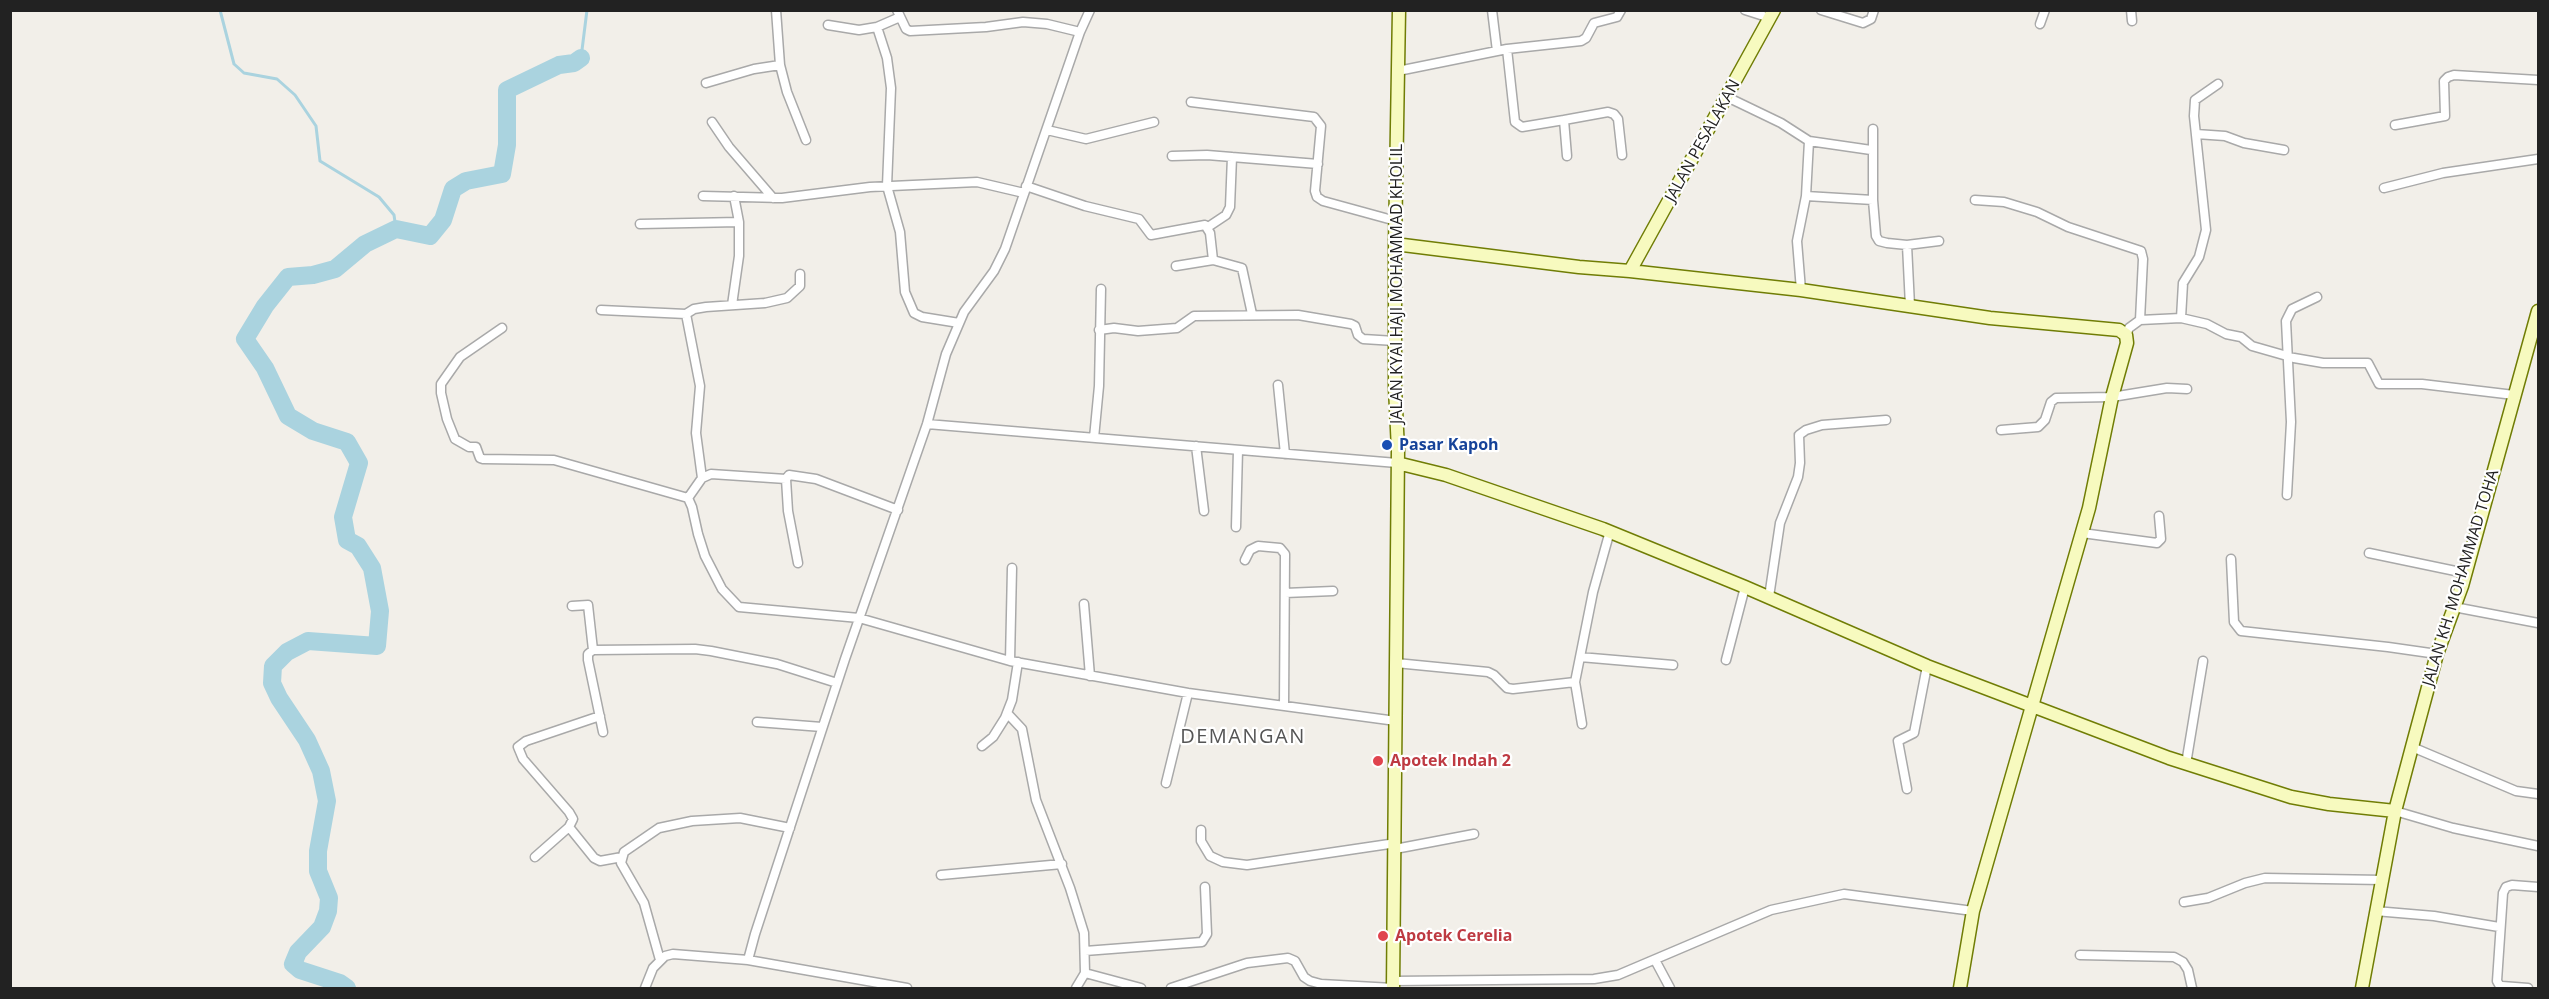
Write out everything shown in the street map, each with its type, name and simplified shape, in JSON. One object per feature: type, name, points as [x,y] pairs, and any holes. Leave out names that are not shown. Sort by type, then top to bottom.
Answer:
[{"type":"street","points":[[776,10],[780,65],[787,92],[806,140]]},
{"type":"street","points":[[748,960],[822,727],[927,424],[946,354],[959,323],[1000,261],[1080,32],[1090,10]]},
{"type":"street","name":"JALAN KYAI HAJI MOHAMMAD KHOLIL","points":[[1393,986],[1398,463],[1395,244],[1399,10]]},
{"type":"street","points":[[1492,10],[1497,51]]},
{"type":"street","points":[[1398,71],[1507,49],[1581,41],[1586,38],[1594,23],[1617,17],[1621,10]]},
{"type":"street","points":[[1745,10],[1772,14]]},
{"type":"street","points":[[1821,10],[1863,23],[1871,19],[1874,10]]},
{"type":"street","points":[[2040,24],[2045,10]]},
{"type":"street","points":[[2131,10],[2132,21]]},
{"type":"street","points":[[828,25],[859,30],[877,27],[898,14],[910,31],[986,27],[1023,22],[1047,24],[1080,32]]},
{"type":"street","name":"JALAN PESALAKAN","points":[[1630,271],[1772,14]]},
{"type":"street","points":[[877,27],[887,58],[891,88],[887,186],[900,232],[905,292],[914,313],[922,317],[959,323]]},
{"type":"street","points":[[1507,49],[1515,122],[1521,127],[1608,112],[1614,114],[1618,119],[1622,154]]},
{"type":"street","points":[[706,83],[754,69],[780,65]]},
{"type":"street","points":[[2395,125],[2445,116],[2444,81],[2454,75],[2538,80]]},
{"type":"street","points":[[2181,318],[2183,284],[2199,257],[2206,230],[2194,116],[2195,100],[2218,84]]},
{"type":"street","points":[[1728,97],[1781,123],[1809,141],[1871,150]]},
{"type":"street","points":[[1191,102],[1314,117],[1321,126],[1315,191],[1317,197],[1323,201],[1396,221]]},
{"type":"street","points":[[1564,120],[1568,156]]},
{"type":"street","points":[[712,122],[729,147],[772,198]]},
{"type":"street","points":[[1047,130],[1086,139],[1154,122]]},
{"type":"street","points":[[1873,129],[1872,200],[1876,236],[1879,241],[1907,245],[1939,241]]},
{"type":"street","points":[[2196,134],[2225,136],[2244,143],[2283,150]]},
{"type":"street","points":[[1801,290],[1797,242],[1806,196],[1809,141]]},
{"type":"street","points":[[1172,156],[1232,157],[1318,164]]},
{"type":"street","points":[[703,196],[772,198],[887,186],[977,182],[1025,190],[1139,219],[1151,235],[1200,225],[1208,227],[1226,215],[1230,207],[1232,157]]},
{"type":"street","points":[[2384,188],[2443,173],[2538,159]]},
{"type":"street","points":[[732,305],[740,256],[739,222],[734,196]]},
{"type":"street","points":[[1806,196],[1872,200]]},
{"type":"street","points":[[1975,200],[2004,202],[2037,212],[2068,227],[2141,250],[2143,259],[2140,320]]},
{"type":"street","points":[[640,224],[739,222]]},
{"type":"street","points":[[1208,227],[1213,260]]},
{"type":"street","points":[[1395,244],[1579,267],[1801,290],[1990,318],[2119,330],[2126,335]]},
{"type":"street","points":[[1907,245],[1910,306]]},
{"type":"street","points":[[1176,266],[1213,260],[1242,268],[1252,314]]},
{"type":"street","points":[[601,310],[686,314],[694,309],[765,303],[787,298],[800,286],[800,274]]},
{"type":"street","points":[[1094,438],[1099,386],[1101,289]]},
{"type":"street","points":[[2287,495],[2291,422],[2286,321],[2288,313],[2297,305],[2317,297]]},
{"type":"street","name":"JALAN KH. MOHAMMAD TOHA","points":[[2362,988],[2395,811],[2437,654],[2465,573],[2538,311]]},
{"type":"street","points":[[686,314],[700,386],[696,433],[702,478]]},
{"type":"street","points":[[1099,330],[1114,328],[1138,331],[1178,328],[1194,316],[1252,314],[1316,317],[1355,326],[1358,335],[1363,339],[1395,341]]},
{"type":"street","points":[[1960,988],[1973,911],[2082,533],[2129,328],[2140,320],[2181,318],[2206,324],[2226,334],[2241,337],[2252,346],[2289,357],[2323,363],[2368,363],[2372,366],[2376,380],[2384,384],[2422,384],[2514,395]]},
{"type":"street","points":[[502,328],[460,357],[441,384],[447,418],[455,439],[469,447],[476,447],[483,459],[555,460],[688,498]]},
{"type":"street","points":[[1278,385],[1285,454]]},
{"type":"street","points":[[2001,430],[2038,427],[2045,420],[2051,402],[2056,398],[2112,397],[2167,388],[2187,389]]},
{"type":"street","points":[[1769,597],[1780,523],[1798,477],[1799,435],[1822,425],[1886,420]]},
{"type":"street","points":[[927,424],[1398,463],[1446,475],[1610,531],[1927,666],[2186,764],[2291,797],[2329,804],[2395,811],[2453,828],[2538,846]]},
{"type":"street","points":[[1196,446],[1204,511]]},
{"type":"street","points":[[1236,527],[1238,450]]},
{"type":"street","points":[[688,498],[702,478],[711,474],[786,478],[793,474],[816,479],[898,510]]},
{"type":"street","points":[[786,478],[788,511],[798,563]]},
{"type":"street","points":[[688,498],[705,556],[722,589],[739,607],[859,618],[1014,662],[1188,693],[1396,721]]},
{"type":"street","points":[[2082,533],[2157,543],[2161,539],[2159,516]]},
{"type":"street","points":[[1582,724],[1575,682],[1593,592],[1610,531]]},
{"type":"street","points":[[1245,560],[1253,546],[1280,548],[1284,551],[1286,559],[1284,706]]},
{"type":"street","points":[[2369,553],[2465,573]]},
{"type":"street","points":[[2231,559],[2234,622],[2241,631],[2437,654]]},
{"type":"street","points":[[982,746],[997,731],[1012,700],[1014,662],[1012,568]]},
{"type":"street","points":[[1726,660],[1745,587]]},
{"type":"street","points":[[1285,592],[1333,591]]},
{"type":"street","points":[[1084,604],[1090,676]]},
{"type":"street","points":[[572,606],[588,605],[593,650]]},
{"type":"street","points":[[2454,608],[2538,623]]},
{"type":"street","points":[[603,732],[588,660],[588,654],[593,650],[695,649],[711,651],[777,664],[837,683]]},
{"type":"street","points":[[1580,657],[1673,665]]},
{"type":"street","points":[[2186,764],[2203,661]]},
{"type":"street","points":[[1396,663],[1488,672],[1508,688],[1513,689],[1575,682]]},
{"type":"street","points":[[1907,789],[1898,741],[1914,733],[1927,666]]},
{"type":"street","points":[[1166,783],[1188,693]]},
{"type":"street","points":[[1007,712],[1022,729],[1036,800],[1062,864],[1084,933],[1085,973],[1076,988]]},
{"type":"street","points":[[535,857],[573,822],[572,816],[523,759],[518,747],[526,741],[600,716]]},
{"type":"street","points":[[757,722],[822,727]]},
{"type":"street","points":[[2412,747],[2516,791],[2538,794]]},
{"type":"street","points":[[569,827],[594,858],[600,861],[621,857],[635,843],[667,825],[740,818],[790,828]]},
{"type":"street","points":[[1201,831],[1200,841],[1210,856],[1223,862],[1247,865],[1474,834]]},
{"type":"street","points":[[621,857],[621,863],[644,903],[660,960]]},
{"type":"street","points":[[941,875],[1062,864]]},
{"type":"street","points":[[2184,902],[2225,893],[2245,883],[2265,878],[2383,880]]},
{"type":"street","points":[[2528,988],[2502,987],[2497,981],[2502,893],[2506,887],[2512,885],[2538,887]]},
{"type":"street","points":[[1085,951],[1202,942],[1207,934],[1205,886]]},
{"type":"street","points":[[1171,988],[1247,963],[1288,958],[1295,961],[1304,977],[1321,984],[1393,986],[1594,979],[1618,975],[1771,910],[1844,894],[1973,911]]},
{"type":"street","points":[[2375,911],[2434,916],[2499,927]]},
{"type":"street","points":[[645,988],[653,968],[660,960],[673,954],[748,960],[907,988]]},
{"type":"street","points":[[2080,955],[2174,957],[2188,970],[2192,988]]},
{"type":"street","points":[[1654,960],[1670,988]]},
{"type":"street","points":[[1085,973],[1141,988]]},
{"type":"waterway","points":[[220,10],[234,64],[244,73],[277,79],[295,95],[316,126],[320,161],[379,197],[394,215],[396,229]]},
{"type":"waterway","points":[[581,58],[587,10]]},
{"type":"waterway","points":[[347,988],[340,983],[300,970],[293,964],[298,952],[322,927],[328,911],[329,898],[318,871],[318,851],[327,801],[321,771],[307,740],[279,698],[272,683],[273,666],[287,652],[308,641],[377,646],[380,611],[372,568],[358,546],[347,540],[343,517],[359,463],[347,442],[313,431],[288,416],[265,368],[245,339],[265,306],[288,277],[313,275],[335,269],[365,244],[396,229],[430,236],[443,220],[453,189],[466,181],[502,174],[507,145],[507,90],[559,65],[574,63],[581,58]]},
{"type":"place","name":"Pasar Kapoh","points":[[1387,445]]},
{"type":"place","name":"Apotek Indah 2","points":[[1378,761]]},
{"type":"place","name":"Apotek Cerelia","points":[[1383,936]]},
{"type":"district","name":"DEMANGAN","points":[[1243,737]]}]
